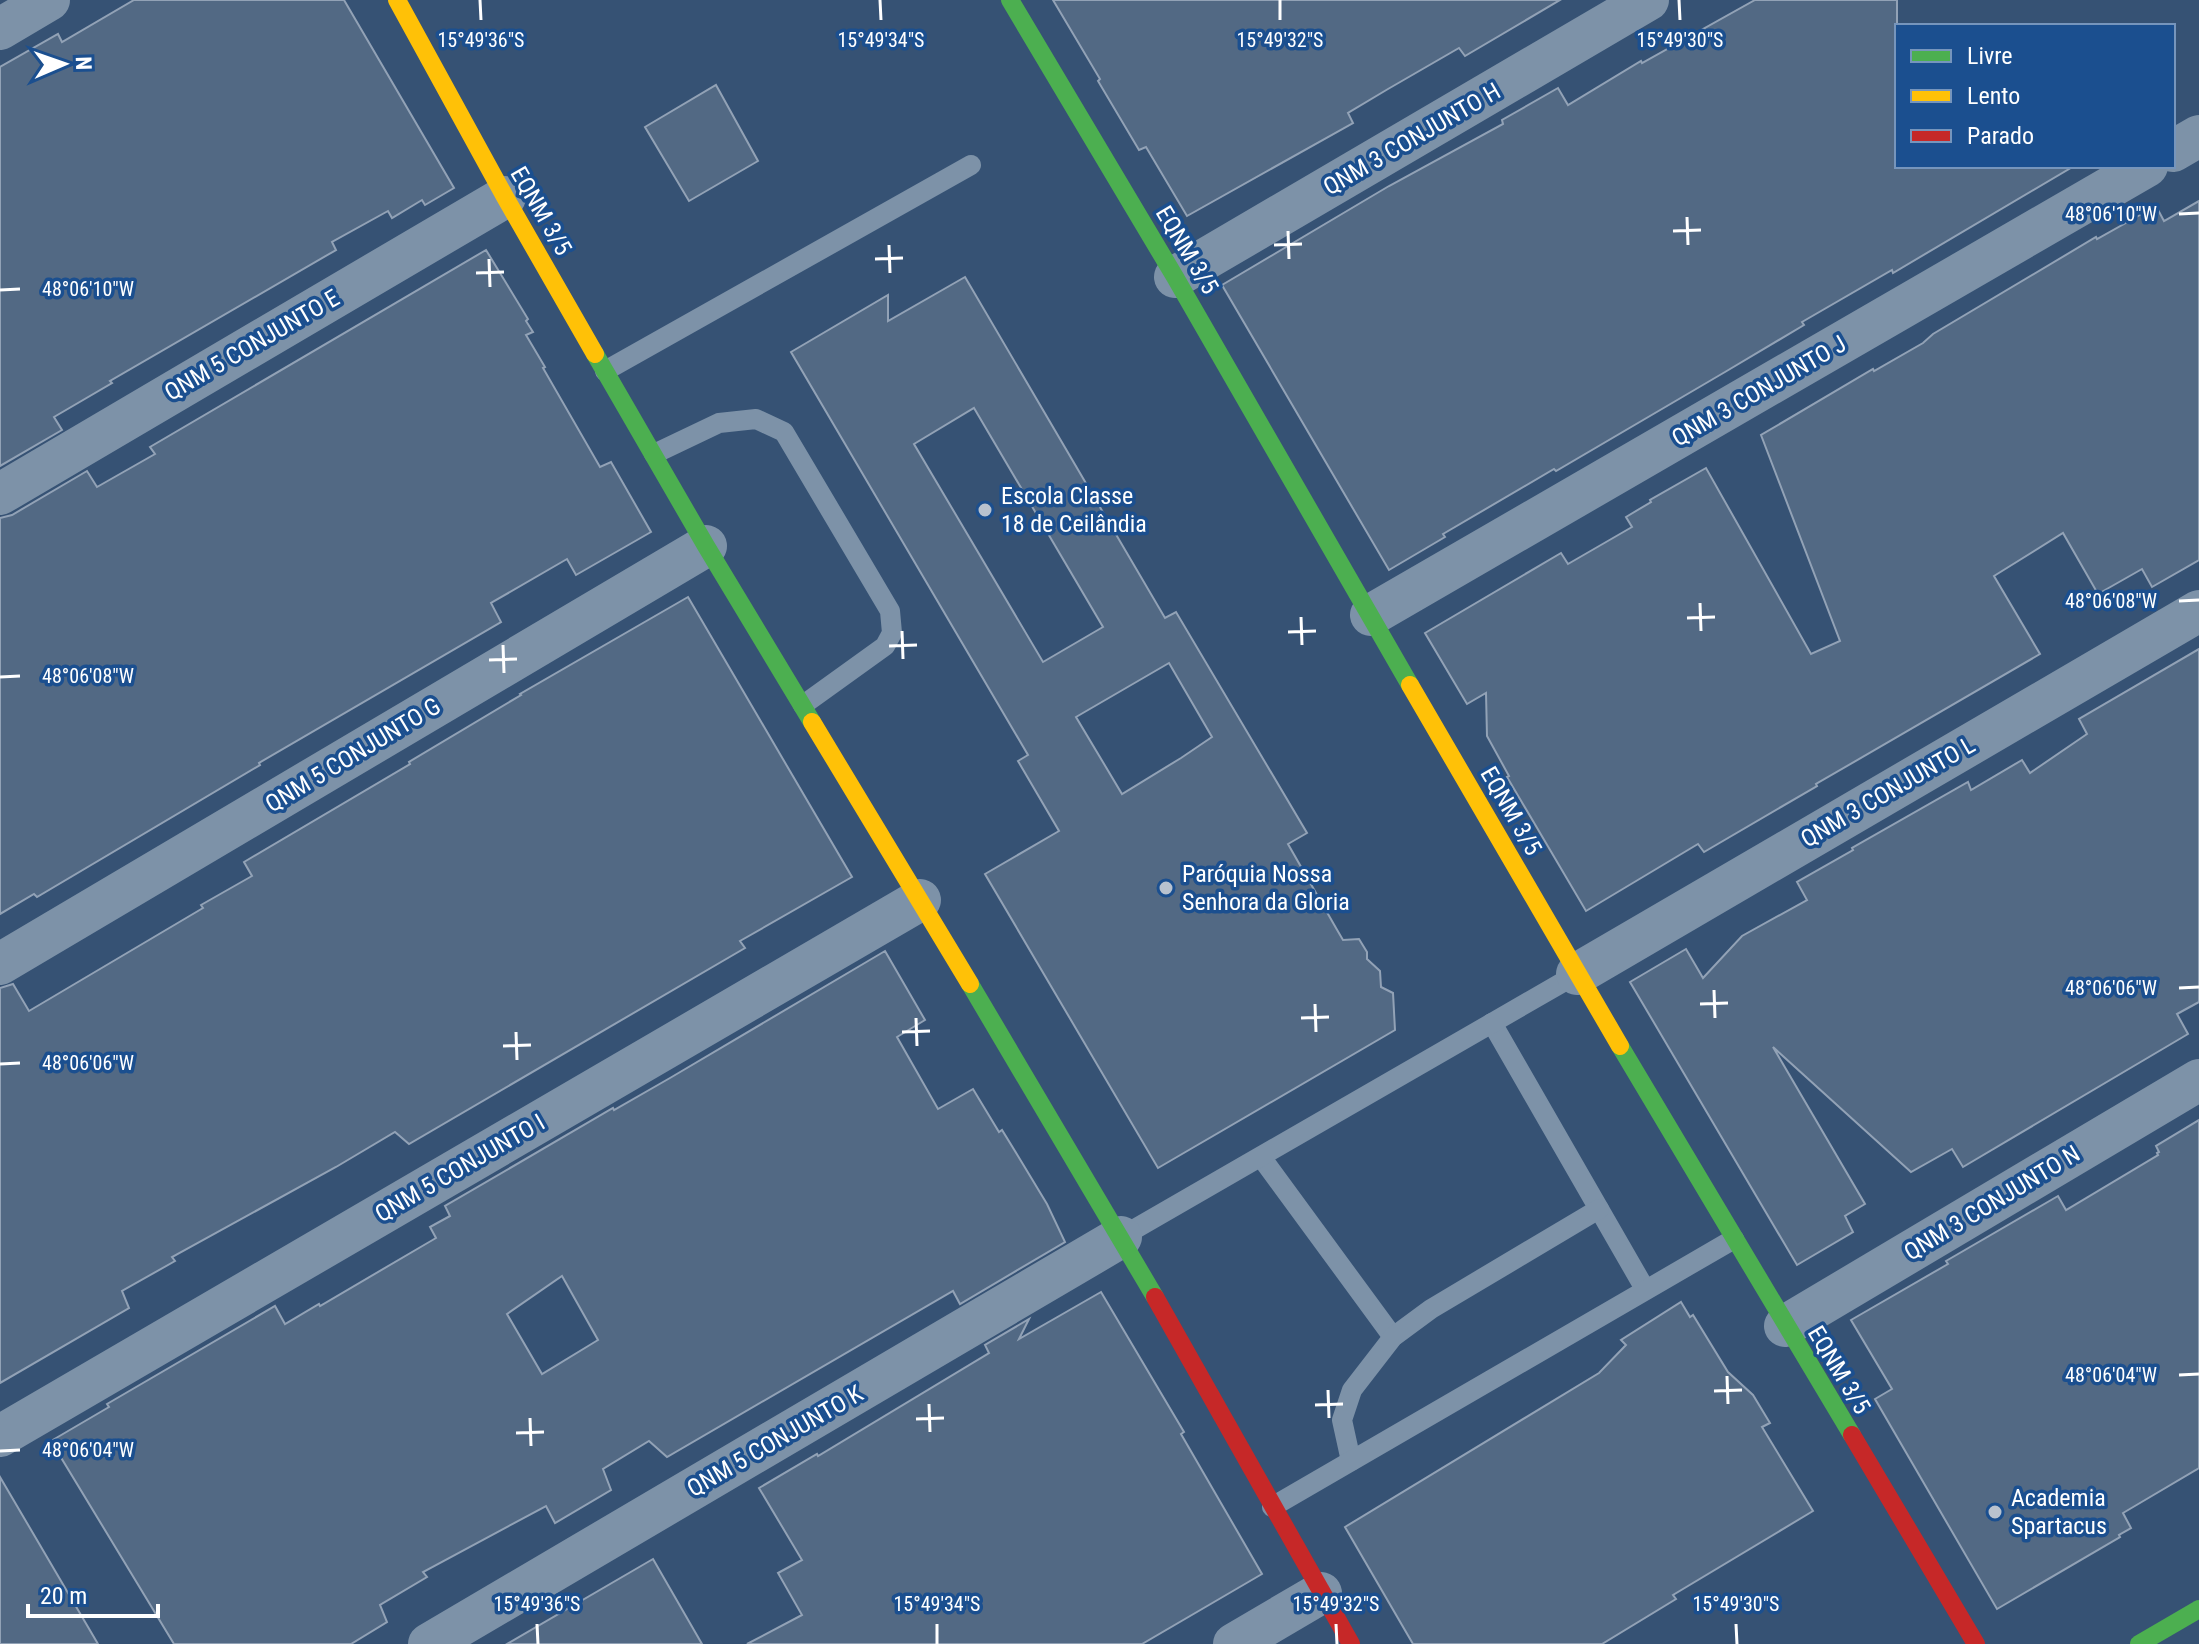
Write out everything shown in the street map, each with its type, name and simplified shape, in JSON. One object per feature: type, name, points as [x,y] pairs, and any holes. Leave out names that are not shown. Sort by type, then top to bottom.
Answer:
[{"type":"street","points":[[0,29],[49,0]]},
{"type":"street","name":"EQNM 3/5","points":[[397,0],[505,197],[706,546],[1121,1237],[1351,1644]]},
{"type":"street","name":"EQNM 3/5","points":[[1010,0],[1175,277],[1577,974],[1976,1644]]},
{"type":"street","name":"QNM 3 CONJUNTO H","points":[[1175,277],[1648,0]]},
{"type":"street","points":[[2175,150],[2199,136]]},
{"type":"street","name":"QNM 3 CONJUNTO J","points":[[1371,615],[2144,168]]},
{"type":"street","name":"QNM 5 CONJUNTO E","points":[[0,494],[505,197]]},
{"type":"street","name":"QNM 5 CONJUNTO G","points":[[0,964],[706,546]]},
{"type":"street","name":"QNM 3 CONJUNTO L","points":[[1577,974],[2199,611]]},
{"type":"street","name":"QNM 5 CONJUNTO I","points":[[0,1436],[920,900]]},
{"type":"street","name":"QNM 3 CONJUNTO N","points":[[1785,1326],[2199,1080]]},
{"type":"street","name":"QNM 5 CONJUNTO K","points":[[429,1644],[1121,1237]]},
{"type":"street","points":[[1234,1644],[1321,1593]]},
{"type":"street","points":[[2139,1644],[2199,1609]]},
{"type":"lane","points":[[605,371],[971,165]]},
{"type":"lane","points":[[654,454],[719,423],[756,419],[784,432],[792,444],[890,611],[892,633],[885,646],[803,705]]},
{"type":"lane","points":[[1121,1237],[1577,974]]},
{"type":"lane","points":[[1492,1023],[1645,1289]]},
{"type":"lane","points":[[1261,1157],[1393,1337]]},
{"type":"lane","points":[[1351,1461],[1342,1420],[1352,1390],[1393,1337],[1431,1309],[1599,1209]]},
{"type":"lane","points":[[1272,1507],[1734,1239]]},
{"type":"building","points":[[134,0],[344,0],[454,188],[425,205],[422,200],[392,218],[388,211],[332,242],[336,250],[110,381],[112,383],[54,417],[62,430],[0,466],[0,67],[58,34],[62,42]]},
{"type":"building","points":[[1053,0],[1560,0],[1465,56],[1459,48],[1388,89],[1348,113],[1353,123],[1187,216],[1146,147],[1139,150]]},
{"type":"building","points":[[1755,0],[1897,0],[1895,168],[2071,168],[1893,273],[1892,270],[1802,322],[1804,325],[1443,534],[1445,537],[1389,570],[1222,285],[1389,186],[1503,124],[1502,120],[1558,88],[1568,105]]},
{"type":"building","points":[[716,85],[758,161],[689,201],[645,127]]},
{"type":"building","points":[[2199,201],[2199,560],[2152,587],[2142,569],[2098,594],[2063,533],[1994,576],[2040,654],[1704,852],[1698,844],[1586,911],[1507,777],[1487,736],[1486,693],[1467,704],[1425,633],[1561,553],[1568,564],[1632,527],[1626,517],[1706,468],[1811,654],[1840,641],[1761,435],[1923,343],[1933,334],[2096,237],[2156,206],[2164,221]]},
{"type":"building","points":[[486,250],[528,319],[526,321],[533,332],[526,335],[600,467],[611,462],[651,532],[576,575],[567,559],[491,603],[501,622],[37,897],[34,894],[0,914],[0,518],[12,515],[87,471],[97,487],[155,454],[150,447]]},
{"type":"building","points":[[965,277],[1165,618],[1176,612],[1307,833],[1288,844],[1343,940],[1359,939],[1367,952],[1367,959],[1380,971],[1381,987],[1393,993],[1395,1030],[1158,1168],[985,874],[1059,831],[1018,761],[1028,755],[791,352],[888,295],[888,321]],"holes":[[[974,408],[1103,627],[1043,662],[914,444]],[[1169,663],[1212,737],[1122,794],[1076,717]]]},
{"type":"building","points":[[688,597],[852,877],[740,941],[745,948],[409,1144],[395,1132],[172,1257],[175,1261],[122,1291],[129,1308],[0,1383],[0,988],[13,984],[29,1011],[252,876],[244,862],[410,764],[520,694]]},
{"type":"building","points":[[2199,649],[2199,1002],[2177,1014],[2188,1034],[1963,1167],[1952,1149],[1911,1172],[1773,1047],[1865,1204],[1845,1216],[1853,1232],[1797,1265],[1630,982],[1686,949],[1703,978],[1742,936],[1807,900],[1797,882],[1968,782],[1971,790],[2022,760],[2030,773],[2087,734],[2079,719]]},
{"type":"building","points":[[885,951],[925,1020],[897,1037],[938,1109],[973,1089],[1047,1204],[1065,1242],[960,1304],[953,1291],[667,1457],[649,1441],[603,1469],[611,1490],[555,1523],[546,1506],[423,1572],[427,1577],[380,1605],[387,1622],[351,1644],[174,1644],[51,1441],[109,1407],[107,1404],[275,1306],[285,1324],[436,1238],[430,1227],[450,1216],[445,1206]],"holes":[[[562,1276],[598,1340],[542,1374],[507,1314]]]},
{"type":"building","points":[[2199,1120],[2199,1468],[2123,1513],[2131,1528],[2120,1537],[1997,1609],[1875,1399],[1892,1389],[1851,1320],[2058,1196],[2066,1210],[2158,1155],[2156,1146]]},
{"type":"building","points":[[1101,1292],[1184,1432],[1181,1434],[1262,1574],[1142,1644],[747,1644],[802,1615],[778,1573],[802,1560],[759,1488],[989,1353],[985,1345],[1029,1319],[1019,1339]]},
{"type":"building","points":[[1681,1302],[1690,1317],[1693,1315],[1728,1372],[1753,1395],[1770,1423],[1762,1427],[1813,1511],[1673,1595],[1676,1599],[1602,1644],[1413,1644],[1345,1527],[1599,1373],[1626,1345],[1621,1340]]},
{"type":"building","points":[[0,1477],[98,1644],[0,1644]]},
{"type":"building","points":[[653,1559],[702,1644],[507,1644]]},
{"type":"traffic: fast","points":[[1010,0],[1175,277],[1410,685]]},
{"type":"traffic: fast","points":[[595,354],[812,722]]},
{"type":"traffic: fast","points":[[970,984],[1155,1297]]},
{"type":"traffic: fast","points":[[1620,1046],[1852,1435]]},
{"type":"traffic: fast","points":[[2139,1644],[2199,1609]]},
{"type":"traffic: slow","points":[[397,0],[595,354]]},
{"type":"traffic: slow","points":[[1410,685],[1620,1046]]},
{"type":"traffic: slow","points":[[812,722],[970,984]]},
{"type":"traffic: jam","points":[[1155,1297],[1351,1644]]},
{"type":"traffic: jam","points":[[1852,1435],[1976,1644]]},
{"type":"place","name":"Escola Classe 18 de Ceilândia","points":[[985,510]]},
{"type":"place","name":"Paróquia Nossa Senhora da Gloria","points":[[1166,888]]},
{"type":"place","name":"Academia Spartacus","points":[[1995,1512]]}]
